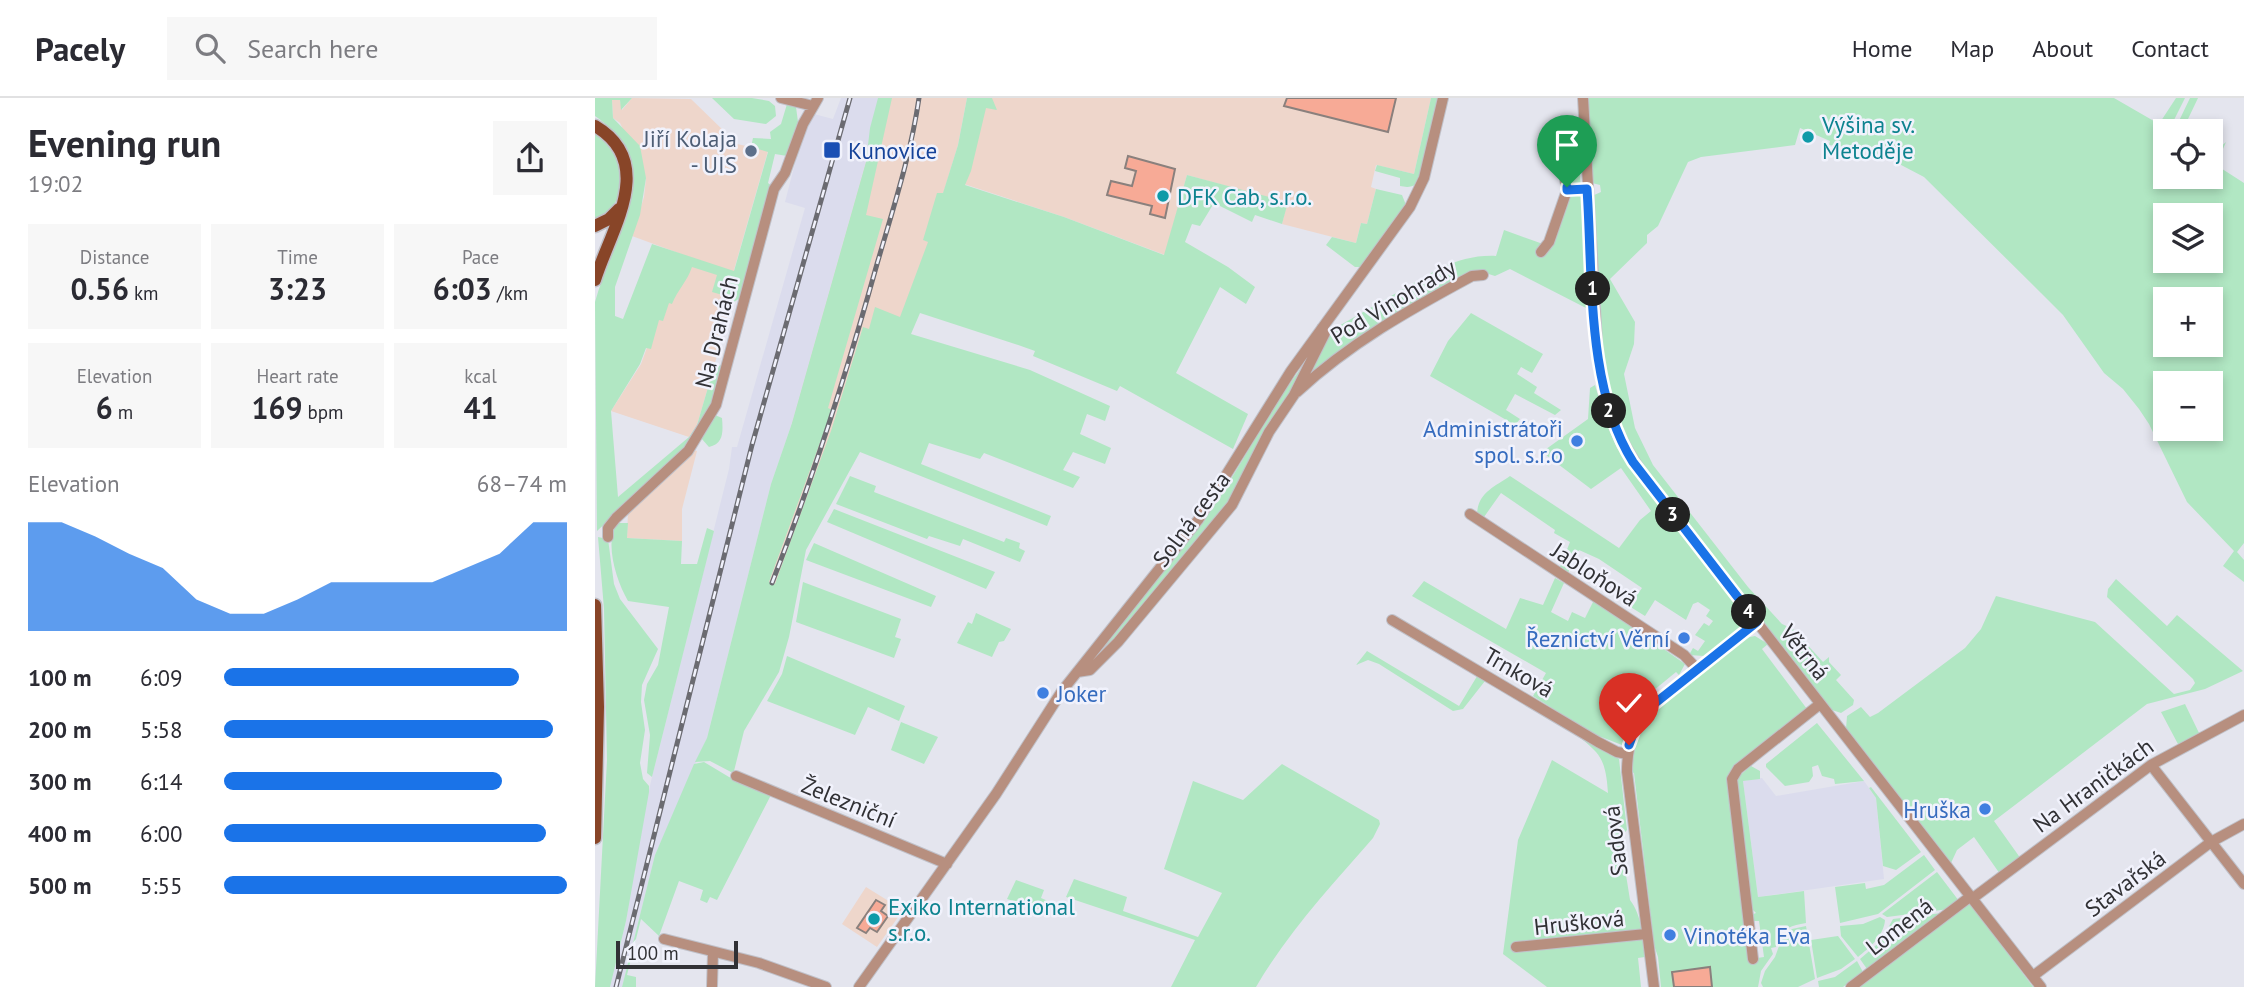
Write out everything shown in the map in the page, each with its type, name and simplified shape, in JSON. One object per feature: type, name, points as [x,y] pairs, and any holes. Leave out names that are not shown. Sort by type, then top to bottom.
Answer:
[{"type":"main road","points":[[595,126],[614,141],[624,161],[627,183],[624,204],[595,280]]},
{"type":"main road","points":[[595,226],[609,219],[624,204]]},
{"type":"main road","points":[[595,605],[598,707],[595,838]]},
{"type":"street","name":"Na Drahách","points":[[608,537],[608,528],[616,517],[688,451],[716,405],[774,189],[785,173],[815,102],[781,98]]},
{"type":"street","name":"Solná cesta","points":[[859,987],[996,794],[1049,709],[1198,520],[1270,403],[1418,192],[1443,98]]},
{"type":"street","name":"Větrná","points":[[1583,98],[1601,382],[1614,424],[1633,462],[2041,987]]},
{"type":"street","points":[[1541,251],[1549,242],[1567,190],[1565,179],[1575,125]]},
{"type":"street","points":[[1567,190],[1587,189]]},
{"type":"street","name":"Pod Vinohrady","points":[[1294,394],[1329,362],[1388,322],[1472,276],[1483,275]]},
{"type":"street","name":"Solná cesta","points":[[1077,672],[1090,670],[1118,642],[1232,505],[1269,432],[1325,338],[1322,328]]},
{"type":"street","name":"Jabloňová","points":[[1470,514],[1684,655],[1697,669]]},
{"type":"street","name":"Trnková","points":[[1392,620],[1598,742],[1627,754]]},
{"type":"street","name":"Sadová","points":[[1654,987],[1627,754],[1635,728],[1645,712],[1757,622]]},
{"type":"street","points":[[1753,959],[1732,779],[1738,769],[1820,704]]},
{"type":"street","name":"Na Hraničkách","points":[[1972,897],[2151,765],[2244,715]]},
{"type":"street","points":[[2151,765],[2244,884]]},
{"type":"street","name":"Železniční","points":[[736,776],[947,864]]},
{"type":"street","name":"Stavařská","points":[[2033,976],[2211,842],[2244,824]]},
{"type":"street","name":"Lomená","points":[[1851,987],[1972,897]]},
{"type":"street","name":"Hrušková","points":[[1516,947],[1646,934]]},
{"type":"street","points":[[664,939],[759,963],[826,987]]},
{"type":"street","points":[[712,987],[713,952]]},
{"type":"shaded area","points":[[632,98],[691,99],[726,133],[728,142],[768,151],[734,270],[739,272],[714,367],[697,425],[689,437],[611,411],[641,364],[681,254],[632,236],[644,197],[646,178],[620,123],[613,118],[612,100],[620,100],[622,110]]},
{"type":"shaded area","points":[[841,98],[884,98],[792,423],[771,484],[707,738],[655,855],[622,987],[610,987],[626,921],[638,840],[652,777],[729,469],[732,447],[737,447],[805,208],[785,202],[800,144],[814,114],[833,119]]},
{"type":"shaded area","points":[[884,98],[967,98],[958,145],[943,194],[938,193],[924,240],[929,242],[880,372],[796,566],[764,598],[792,423]]},
{"type":"shaded area","points":[[982,98],[1431,98],[1414,174],[1376,165],[1371,187],[1376,189],[1367,224],[1361,223],[1356,243],[1282,224],[1287,203],[1187,175],[1165,255],[1064,217],[964,184]]},
{"type":"shaded area","points":[[694,450],[697,451],[682,509],[682,541],[627,538],[628,512]]},
{"type":"shaded area","points":[[1762,778],[1776,796],[1864,781],[1876,798],[1884,879],[1758,897],[1743,781]]},
{"type":"shaded area","points":[[866,887],[903,910],[877,947],[842,924]]},
{"type":"green space","points":[[595,98],[632,98],[621,110],[620,100],[612,100],[613,118],[640,146],[646,178],[640,215],[615,287],[615,316],[623,319],[652,244],[734,271],[768,152],[751,147],[753,138],[771,139],[770,132],[781,124],[787,104],[796,107],[798,122],[787,156],[775,154],[768,183],[773,187],[740,298],[734,302],[725,301],[726,296],[712,292],[717,275],[692,267],[672,304],[669,303],[663,321],[659,320],[651,349],[646,348],[640,364],[611,411],[618,497],[689,437],[697,425],[714,367],[726,364],[723,380],[692,442],[597,531],[595,302],[622,229],[632,180],[628,157],[617,136],[595,116]]},
{"type":"green space","points":[[712,98],[752,98],[769,101],[775,106],[776,116],[766,124],[734,119]]},
{"type":"green space","points":[[878,98],[892,98],[866,215],[883,219],[828,408],[832,410],[769,582],[775,584],[831,431],[863,327],[869,329],[875,307],[900,317],[928,242],[923,240],[937,193],[943,193],[958,145],[967,98],[992,98],[997,110],[986,108],[971,171],[965,185],[1064,217],[1164,255],[1187,175],[1288,202],[1282,224],[1255,215],[1252,222],[1214,203],[1200,226],[1192,224],[1185,242],[1228,267],[1255,287],[1246,304],[1220,287],[1176,373],[1248,414],[1233,449],[1120,386],[1117,391],[1033,356],[1035,351],[920,313],[911,334],[1030,370],[1110,406],[1105,421],[1087,414],[1080,434],[1111,448],[1105,464],[1073,452],[1063,470],[1080,477],[1073,488],[984,453],[980,459],[929,443],[921,464],[1051,516],[1047,526],[860,452],[806,550],[789,637],[779,672],[744,731],[734,771],[731,772],[710,761],[695,762],[707,738],[771,484],[792,423],[866,162],[870,128]]},
{"type":"green space","points":[[1431,98],[1440,98],[1420,178],[1410,187],[1400,186],[1400,178],[1375,171],[1377,165],[1414,174]]},
{"type":"green space","points":[[1588,98],[2114,98],[2153,121],[2153,189],[2223,189],[2223,170],[2244,183],[2244,543],[2237,552],[2244,560],[2244,582],[2223,566],[2234,551],[2187,502],[2157,441],[2223,441],[2223,371],[2153,371],[2153,432],[2139,409],[2123,389],[2104,373],[2063,315],[1924,177],[1884,156],[1829,145],[1830,141],[1800,128],[1795,145],[1701,157],[1688,162],[1658,226],[1647,235],[1647,243],[1610,279],[1635,322],[1634,344],[1624,374],[1635,428],[1653,465],[1748,587],[1782,624],[1793,629],[1823,662],[1829,657],[1829,662],[1841,675],[1836,680],[1854,700],[1853,705],[1841,713],[1832,710],[1640,463],[1624,431],[1613,399],[1600,333],[1592,196],[1601,192],[1600,185],[1592,183]]},
{"type":"green space","points":[[2176,98],[2185,98],[2174,119],[2162,119]]},
{"type":"green space","points":[[2190,98],[2198,98],[2188,119],[2180,119]]},
{"type":"green space","points":[[1578,124],[1586,308],[1510,269],[1495,276],[1479,271],[1391,321],[1300,386],[1330,331],[1440,268],[1481,256],[1496,256],[1504,230],[1543,244],[1540,252],[1548,251],[1570,196],[1568,178]]},
{"type":"green space","points":[[595,133],[614,154],[622,178],[616,201],[608,212],[595,221]]},
{"type":"green space","points":[[1376,189],[1402,195],[1406,205],[1361,267],[1355,267],[1326,245],[1332,237],[1356,243],[1361,223],[1367,224]]},
{"type":"green space","points":[[1471,313],[1543,354],[1532,373],[1521,367],[1517,374],[1537,387],[1534,393],[1561,410],[1555,415],[1515,394],[1506,410],[1520,419],[1515,425],[1430,376],[1448,341]]},
{"type":"green space","points":[[1320,341],[1234,498],[1115,643],[1087,669],[1219,499],[1279,399]]},
{"type":"green space","points":[[1595,385],[1617,448],[1743,612],[1741,627],[1736,633],[1704,656],[1689,655],[1693,648],[1698,651],[1705,641],[1695,635],[1704,623],[1709,626],[1713,621],[1706,616],[1710,610],[1698,602],[1693,604],[1686,620],[1655,600],[1645,616],[1629,606],[1642,588],[1599,559],[1579,550],[1568,573],[1560,567],[1570,542],[1501,493],[1484,517],[1477,514],[1484,496],[1510,476],[1619,548],[1640,520],[1651,511],[1621,468],[1591,489],[1542,452],[1588,419],[1590,388]]},
{"type":"green space","points":[[715,415],[722,418],[722,432],[720,440],[709,447],[701,438]]},
{"type":"green space","points":[[850,476],[876,486],[874,492],[1004,542],[1006,538],[1020,543],[1019,548],[1025,551],[1020,562],[963,539],[960,546],[929,536],[927,539],[836,504]]},
{"type":"green space","points":[[834,509],[995,572],[986,589],[827,522]]},
{"type":"green space","points":[[616,523],[628,523],[627,538],[682,541],[681,564],[697,564],[707,528],[714,531],[652,777],[647,773],[650,735],[644,700],[647,684],[658,665],[669,607],[628,601],[613,562],[612,542]]},
{"type":"green space","points":[[598,537],[608,539],[614,584],[620,599],[658,649],[642,685],[641,702],[645,730],[640,763],[649,792],[626,921],[610,987],[595,987],[607,760],[604,609]]},
{"type":"green space","points":[[814,543],[936,596],[931,607],[806,560]]},
{"type":"green space","points":[[1555,578],[1564,583],[1551,612],[1568,621],[1572,612],[1585,618],[1594,600],[1685,664],[1679,675],[1676,672],[1637,704],[1641,710],[1635,715],[1622,745],[1591,733],[1533,696],[1546,673],[1412,596],[1424,581],[1506,629],[1520,598],[1543,605]]},
{"type":"green space","points":[[2116,579],[2167,626],[2177,615],[2243,671],[2205,689],[2147,704],[1994,821],[2021,859],[2000,874],[1974,837],[1957,850],[1951,863],[1846,729],[1847,716],[1861,707],[1870,717],[1878,713],[1965,648],[1981,629],[1996,596],[2095,622],[2174,694],[2190,690],[2195,683],[2193,679],[2107,597],[2108,589]]},
{"type":"green space","points":[[803,582],[901,619],[895,637],[901,639],[894,658],[796,622]]},
{"type":"green space","points":[[976,613],[1011,629],[1004,641],[999,642],[992,657],[957,643],[968,622],[972,624]]},
{"type":"green space","points":[[1755,636],[1768,644],[1762,649],[1807,709],[1743,760],[1727,779],[1750,959],[1764,957],[1759,921],[1751,921],[1751,915],[1756,913],[1752,909],[1736,789],[1739,776],[1751,766],[1760,771],[1760,779],[1743,781],[1758,897],[1804,891],[1806,923],[1782,932],[1776,947],[1771,948],[1773,954],[1761,971],[1758,987],[1661,987],[1658,957],[1651,936],[1653,935],[1632,772],[1634,744],[1648,717],[1668,698],[1745,638]]},
{"type":"green space","points":[[1367,651],[1459,706],[1479,673],[1619,759],[1627,830],[1620,837],[1630,900],[1639,919],[1645,957],[1638,958],[1641,987],[1547,987],[1503,954],[1518,840],[1552,760],[1608,793],[1604,766],[1596,752],[1559,723],[1485,681],[1463,709],[1453,711],[1379,664],[1368,660],[1356,665]]},
{"type":"green space","points":[[787,656],[905,706],[899,721],[868,707],[855,735],[767,701],[782,674]]},
{"type":"green space","points":[[2185,704],[2200,735],[2179,746],[2161,712]]},
{"type":"green space","points":[[901,722],[938,737],[924,764],[891,750]]},
{"type":"green space","points":[[1817,723],[1864,781],[1835,784],[1834,779],[1822,776],[1818,765],[1812,767],[1813,776],[1809,782],[1785,786],[1766,767],[1766,764]]},
{"type":"green space","points":[[704,762],[729,777],[771,795],[717,900],[710,897],[707,903],[700,900],[703,890],[679,881],[659,936],[641,919],[627,975],[636,977],[636,987],[622,987],[655,855],[694,764]]},
{"type":"green space","points":[[1282,764],[1379,820],[1380,824],[1373,838],[1296,928],[1256,987],[1171,987],[1195,940],[1066,897],[1074,879],[1127,897],[1123,911],[1198,937],[1222,893],[1164,869],[1193,781],[1243,800]]},
{"type":"green space","points":[[1871,787],[1921,852],[1896,870],[1883,866],[1876,798],[1869,788]]},
{"type":"green space","points":[[1924,855],[1935,870],[1878,914],[1840,923],[1835,887],[1865,883],[1866,889],[1884,885]]},
{"type":"green space","points":[[1937,872],[1959,901],[1949,909],[1887,917],[1882,914]]},
{"type":"green space","points":[[1016,880],[1044,890],[1041,898],[1048,901],[1044,911],[1007,899]]},
{"type":"green space","points":[[1969,901],[2033,987],[1852,987]]},
{"type":"green space","points":[[1942,913],[1867,969],[1860,959],[1881,941],[1893,919]]},
{"type":"green space","points":[[1880,917],[1885,920],[1882,931],[1858,957],[1841,936],[1840,926],[1863,924]]},
{"type":"green space","points":[[1806,926],[1815,979],[1798,987],[1763,987],[1761,983],[1765,971],[1775,957],[1783,935],[1792,929]]},
{"type":"green space","points":[[1838,936],[1855,959],[1841,969],[1817,978],[1811,940]]},
{"type":"green space","points":[[1857,961],[1863,972],[1843,987],[1819,987],[1818,981],[1835,977]]},
{"type":"building","points":[[1287,98],[1396,98],[1388,132],[1284,106]]},
{"type":"building","points":[[1128,156],[1175,169],[1165,218],[1150,214],[1152,206],[1107,195],[1111,181],[1132,186],[1136,171],[1125,168]]},
{"type":"building","name":"Exiko International s.r.o.","points":[[876,900],[885,905],[881,911],[888,916],[877,932],[870,928],[866,933],[857,928]]},
{"type":"building","points":[[1710,967],[1712,987],[1674,987],[1672,972]]},
{"type":"railway","points":[[616,987],[752,445],[850,98]]},
{"type":"railway","points":[[772,583],[854,345],[901,181],[919,98]]},
{"type":"place","name":"Výšina sv. Metoděje","points":[[1808,137]]},
{"type":"place","name":"Kunovice","points":[[832,150]]},
{"type":"place","name":"Jiří Kolaja - UIS","points":[[751,151]]},
{"type":"place","name":"DFK Cab, s.r.o.","points":[[1163,196]]},
{"type":"place","name":"Administrátoři spol. s.r.o","points":[[1577,441]]},
{"type":"place","name":"Řeznictví Věrní","points":[[1684,638]]},
{"type":"place","name":"Joker","points":[[1043,693]]},
{"type":"place","name":"Hruška","points":[[1985,809]]},
{"type":"place","name":"Exiko International s.r.o.","points":[[874,919]]},
{"type":"place","name":"Vinotéka Eva","points":[[1670,935]]},
{"type":"route","points":[[1567,187],[1567,190],[1587,189],[1598,360],[1606,402],[1619,436],[1633,462],[1757,622],[1649,708],[1637,723],[1629,745]]}]
